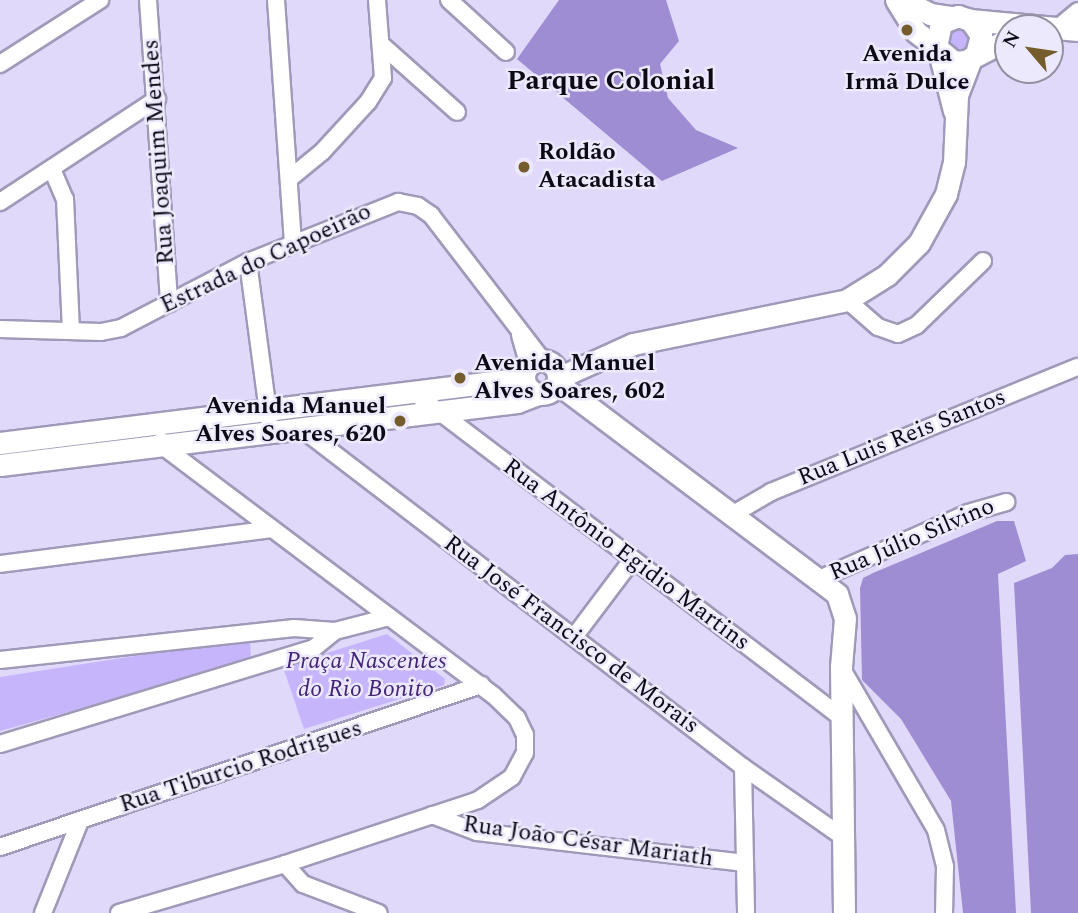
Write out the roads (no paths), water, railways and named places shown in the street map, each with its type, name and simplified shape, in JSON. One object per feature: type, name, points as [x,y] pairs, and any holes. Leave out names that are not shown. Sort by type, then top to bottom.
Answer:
[{"type":"main road","points":[[896,0],[911,26],[954,62],[994,46]]},
{"type":"main road","points":[[903,0],[930,14],[1071,29]]},
{"type":"main road","points":[[955,116],[938,49],[938,28],[961,18]]},
{"type":"main road","points":[[0,465],[160,435],[269,422],[412,391],[544,377],[634,344],[847,300],[902,262],[934,218],[954,162],[955,116],[961,82],[981,35],[961,18]]},
{"type":"main road","points":[[544,377],[837,594],[842,606],[844,913]]},
{"type":"main road","points":[[269,422],[302,429],[517,402],[544,377]]},
{"type":"main road","points":[[0,443],[160,435]]},
{"type":"street","points":[[0,64],[100,0]]},
{"type":"street","name":"Rua Joaquim Mendes","points":[[148,0],[157,99],[169,303]]},
{"type":"street","points":[[276,0],[293,242]]},
{"type":"street","points":[[289,179],[322,152],[368,102],[383,78],[383,46],[377,0]]},
{"type":"street","points":[[449,0],[506,52]]},
{"type":"street","points":[[383,46],[457,112]]},
{"type":"street","points":[[0,202],[157,99]]},
{"type":"street","points":[[52,169],[65,200],[71,330]]},
{"type":"street","name":"Estrada do Capoeirão","points":[[0,329],[121,328],[248,262],[388,203],[418,206],[458,248],[519,329],[544,377]]},
{"type":"street","points":[[847,300],[878,327],[898,334],[917,325],[983,261]]},
{"type":"street","points":[[248,262],[269,422]]},
{"type":"street","name":"Rua Luis Reis Santos","points":[[730,516],[771,492],[1078,367]]},
{"type":"street","name":"Rua Antônio Egidio Martins","points":[[412,391],[435,412],[842,718]]},
{"type":"street","name":"Rua José Francisco de Morais","points":[[302,429],[743,767],[843,837]]},
{"type":"street","points":[[118,913],[285,864],[490,794],[512,777],[525,753],[525,735],[517,718],[481,685],[272,529],[160,435]]},
{"type":"street","name":"Rua Júlio Silvino","points":[[819,579],[968,513],[1006,502]]},
{"type":"street","points":[[0,564],[272,529]]},
{"type":"street","points":[[575,637],[632,560]]},
{"type":"street","points":[[0,660],[294,628],[335,631],[389,617]]},
{"type":"street","points":[[0,744],[314,648],[335,631]]},
{"type":"street","points":[[841,667],[936,830],[945,867],[944,913]]},
{"type":"street","name":"Rua Tiburcio Rodrigues","points":[[0,847],[481,685]]},
{"type":"street","points":[[743,767],[746,913]]},
{"type":"street","name":"Rua João César Mariath","points":[[432,815],[477,832],[746,863]]},
{"type":"street","points":[[43,913],[80,821]]},
{"type":"street","points":[[285,864],[303,884],[375,912]]},
{"type":"place","name":"Avenida Irmã Dulce","points":[[907,30]]},
{"type":"place","name":"Roldão Atacadista","points":[[524,167]]},
{"type":"place","name":"Avenida Manuel Alves Soares, 602","points":[[460,378]]},
{"type":"place","name":"Avenida Manuel Alves Soares, 620","points":[[400,421]]},
{"type":"district","name":"Parque Colonial","points":[[611,81]]},
{"type":"park label","name":"Praça Nascentes do Rio Bonito","points":[[366,676]]}]
